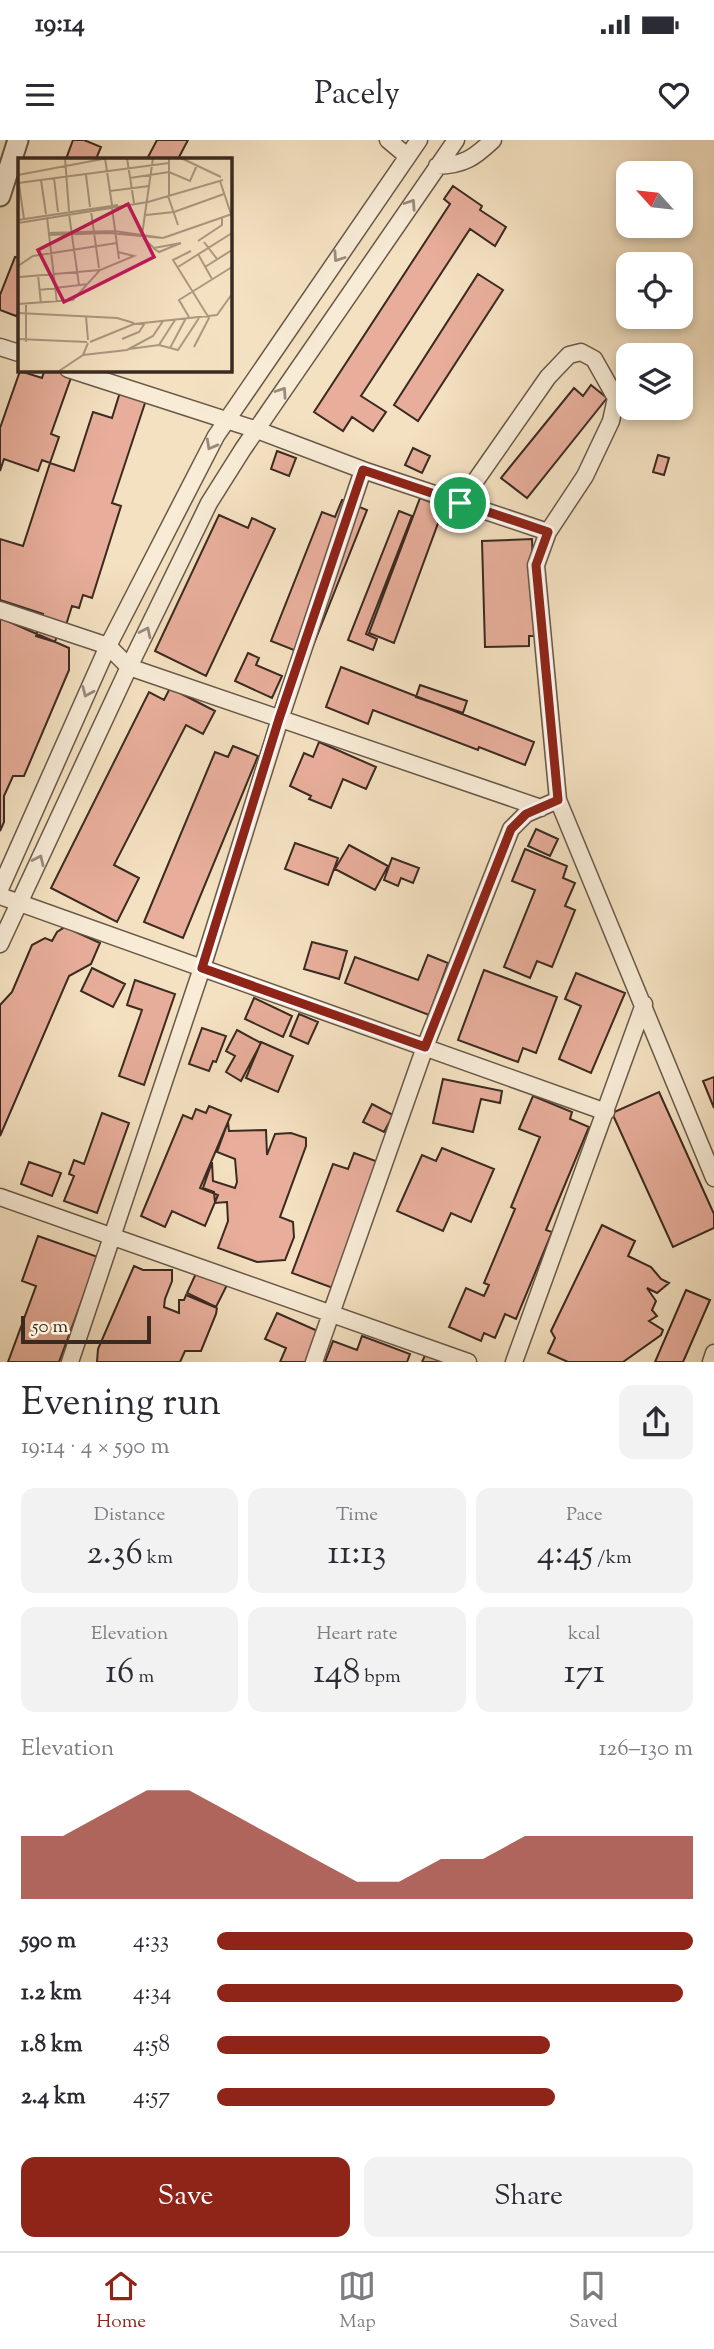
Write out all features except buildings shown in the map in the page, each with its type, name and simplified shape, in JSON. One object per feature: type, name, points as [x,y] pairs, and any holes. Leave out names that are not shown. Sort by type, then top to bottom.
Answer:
[{"type":"street","points":[[0,196],[18,140]]},
{"type":"street","points":[[388,140],[407,156]]},
{"type":"street","points":[[0,889],[108,646],[186,493],[226,422],[419,140]]},
{"type":"street","points":[[0,944],[209,503],[456,140]]},
{"type":"street","points":[[437,166],[458,165],[478,154],[494,140]]},
{"type":"street","points":[[0,347],[18,353]]},
{"type":"street","points":[[460,503],[548,377],[569,355],[580,352],[594,359],[616,398],[611,421],[585,476],[548,532],[536,565],[558,800],[714,1178]]},
{"type":"street","points":[[74,371],[257,430],[363,470],[548,532]]},
{"type":"street","points":[[70,1362],[202,968],[279,719],[363,470]]},
{"type":"street","points":[[0,610],[108,646],[129,667],[541,808]]},
{"type":"street","points":[[314,1362],[425,1047],[511,829],[526,814],[558,800]]},
{"type":"street","points":[[0,896],[607,1112]]},
{"type":"street","points":[[514,1362],[644,1004]]},
{"type":"street","points":[[0,1197],[468,1362]]},
{"type":"street","points":[[711,1362],[714,1353]]},
{"type":"route","points":[[363,470],[460,503],[548,532],[536,565],[558,800],[526,814],[511,829],[425,1047],[202,968],[279,719],[363,470]]}]
